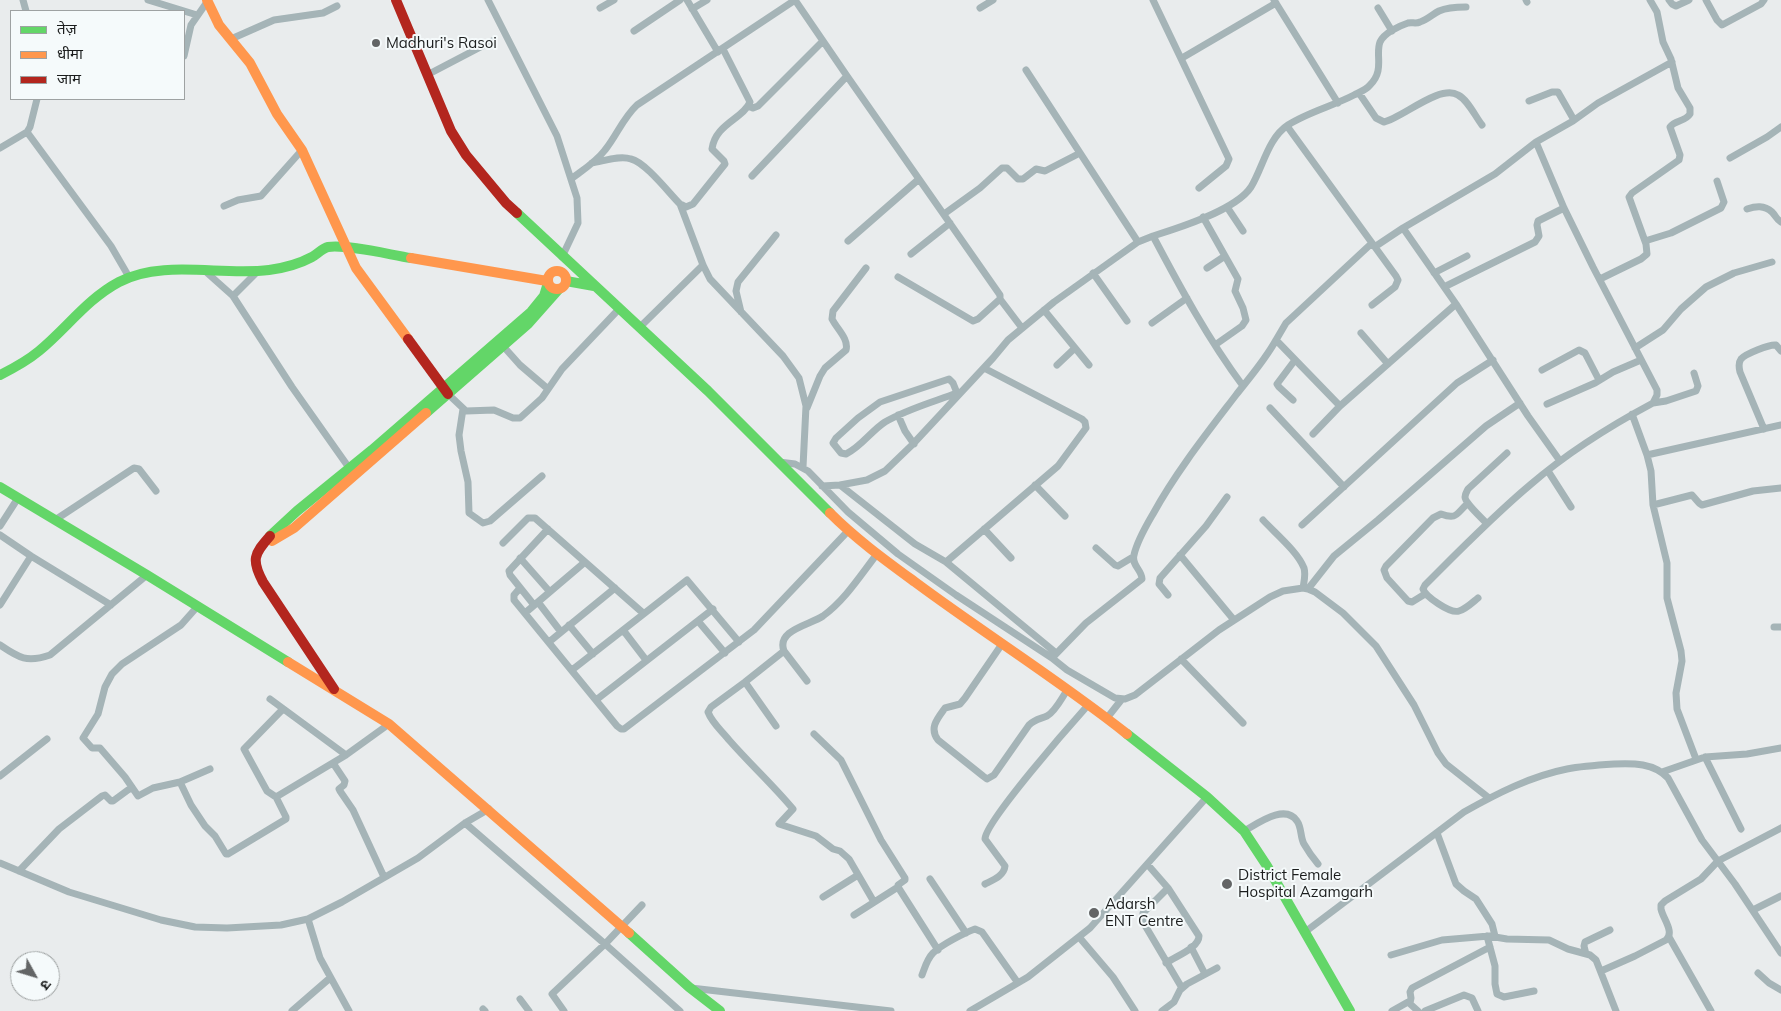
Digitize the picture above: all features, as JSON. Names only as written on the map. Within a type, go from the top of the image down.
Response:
[{"type":"street","points":[[148,0],[181,10]]},
{"type":"street","points":[[396,0],[451,131],[466,156],[506,203],[708,391],[848,531],[947,606],[1089,704],[1207,797],[1244,831],[1267,866],[1350,1011]]},
{"type":"street","points":[[336,692],[263,582],[256,567],[255,557],[260,547],[287,519],[352,472],[503,346],[551,301],[562,281],[562,257],[578,223],[577,198],[557,136],[488,0]]},
{"type":"street","points":[[600,8],[614,0]]},
{"type":"street","points":[[634,31],[680,0]]},
{"type":"street","points":[[592,163],[626,158],[637,161],[680,204],[686,207],[693,204],[725,164],[712,149],[713,144],[722,129],[749,106],[749,99],[721,50],[687,0]]},
{"type":"street","points":[[692,9],[707,0]]},
{"type":"street","points":[[571,179],[604,152],[624,118],[637,105],[795,0],[1000,295],[1000,299],[1022,328]]},
{"type":"street","points":[[980,8],[993,0]]},
{"type":"street","points":[[1153,0],[1229,158],[1226,166],[1200,188]]},
{"type":"street","points":[[1600,279],[1644,257],[1648,251],[1629,196],[1680,160],[1670,127],[1672,124],[1686,119],[1690,114],[1690,108],[1678,88],[1672,62],[1663,42],[1657,12],[1650,0]]},
{"type":"street","points":[[1669,0],[1676,6],[1689,0]]},
{"type":"street","points":[[1706,0],[1716,20],[1722,25],[1761,4],[1764,0]]},
{"type":"street","points":[[185,51],[191,24],[207,1],[219,25],[250,63],[277,114],[302,150],[356,268],[446,392],[463,409],[470,412],[498,410],[513,418],[518,418],[542,398],[562,369],[619,309]]},
{"type":"street","points":[[1182,58],[1275,1],[1338,103]]},
{"type":"street","points":[[231,39],[274,20],[323,13],[337,6]]},
{"type":"street","points":[[822,486],[840,485],[877,476],[894,464],[914,444],[1006,342],[1044,310],[1138,242],[1178,229],[1227,206],[1245,194],[1251,186],[1270,146],[1280,132],[1306,116],[1338,103],[1371,85],[1379,65],[1380,43],[1385,35],[1408,23],[1421,22],[1445,8],[1466,7]]},
{"type":"street","points":[[1378,8],[1392,31]]},
{"type":"street","points":[[185,11],[197,15]]},
{"type":"street","points":[[427,74],[492,41]]},
{"type":"street","points":[[749,106],[753,108],[758,106],[823,42]]},
{"type":"street","points":[[1096,548],[1118,566],[1133,557],[1164,493],[1269,351],[1286,323],[1374,244],[1495,174],[1536,142],[1574,120],[1598,103],[1672,62]]},
{"type":"street","points":[[1026,70],[1138,242]]},
{"type":"street","points":[[752,176],[846,76]]},
{"type":"street","points":[[1359,92],[1376,118],[1384,122],[1436,96],[1456,93],[1464,100],[1482,125]]},
{"type":"street","points":[[1529,101],[1552,92],[1558,92],[1574,120]]},
{"type":"street","points":[[0,148],[27,132],[37,100]]},
{"type":"street","points":[[1287,126],[1374,244],[1398,280],[1395,287],[1372,305]]},
{"type":"street","points":[[1730,158],[1767,138],[1781,127]]},
{"type":"street","points":[[27,132],[111,246],[128,277]]},
{"type":"street","points":[[1536,142],[1564,208],[1657,390],[1657,395],[1653,402]]},
{"type":"street","points":[[224,206],[238,200],[261,196],[302,150]]},
{"type":"street","points":[[944,214],[980,188],[1002,168],[1007,168],[1018,179],[1023,179],[1036,169],[1045,171],[1080,153]]},
{"type":"street","points":[[848,241],[919,179]]},
{"type":"street","points":[[1645,241],[1670,233],[1721,208],[1724,202],[1717,181]]},
{"type":"street","points":[[680,204],[703,266],[714,284],[783,356],[799,378],[806,411],[803,467]]},
{"type":"street","points":[[1227,206],[1243,232]]},
{"type":"street","points":[[1747,209],[1760,206],[1770,211],[1781,222]]},
{"type":"street","points":[[1444,287],[1535,242],[1539,238],[1538,221],[1564,208]]},
{"type":"street","points":[[1203,217],[1238,279],[1235,291],[1246,320],[1242,326],[1215,344]]},
{"type":"street","points":[[911,254],[950,223]]},
{"type":"street","points":[[0,375],[44,348],[78,314],[112,286],[128,277],[181,269],[257,272],[301,262],[318,255],[327,247],[338,227]]},
{"type":"street","points":[[1403,228],[1456,304],[1520,404],[1560,462]]},
{"type":"street","points":[[742,314],[736,291],[738,282],[776,235]]},
{"type":"street","points":[[1153,236],[1187,298],[1243,386]]},
{"type":"street","points":[[327,247],[348,248],[548,282],[554,289],[562,281]]},
{"type":"street","points":[[1207,268],[1225,256]]},
{"type":"street","points":[[1434,273],[1467,256]]},
{"type":"street","points":[[1635,348],[1663,330],[1681,308],[1706,287],[1734,273],[1772,262]]},
{"type":"street","points":[[640,328],[703,266]]},
{"type":"street","points":[[806,411],[825,368],[846,350],[846,341],[832,320],[832,311],[866,268]]},
{"type":"street","points":[[205,271],[232,296],[292,387],[352,472]]},
{"type":"street","points":[[232,296],[257,272]]},
{"type":"street","points":[[446,392],[531,312],[544,296],[550,274],[553,272],[562,281],[595,286]]},
{"type":"street","points":[[1093,273],[1127,321]]},
{"type":"street","points":[[898,277],[973,321],[978,319],[1000,299]]},
{"type":"street","points":[[1152,323],[1187,298]]},
{"type":"street","points":[[1313,434],[1340,406],[1456,304]]},
{"type":"street","points":[[1044,310],[1089,365]]},
{"type":"street","points":[[1361,333],[1388,364]]},
{"type":"street","points":[[1276,340],[1340,406]]},
{"type":"street","points":[[1764,429],[1740,372],[1740,363],[1745,356],[1771,344],[1776,345],[1781,351]]},
{"type":"street","points":[[503,346],[520,365],[548,389]]},
{"type":"street","points":[[1057,365],[1075,348]]},
{"type":"street","points":[[1542,370],[1579,350],[1585,353],[1599,380]]},
{"type":"street","points":[[1294,400],[1277,384],[1295,360]]},
{"type":"street","points":[[1302,525],[1458,383],[1493,360]]},
{"type":"street","points":[[1547,404],[1641,360]]},
{"type":"street","points":[[946,562],[1064,459],[1086,428],[1085,422],[984,368]]},
{"type":"street","points":[[1478,598],[1464,609],[1456,612],[1451,611],[1426,594],[1424,589],[1425,585],[1487,524],[1531,484],[1560,462],[1606,429],[1653,402],[1666,401],[1696,392],[1698,386],[1694,372]]},
{"type":"street","points":[[949,379],[960,392],[898,415],[878,427],[846,454],[841,453],[833,443],[858,418],[888,398],[949,379]]},
{"type":"street","points":[[1306,588],[1334,556],[1486,426],[1520,404]]},
{"type":"street","points":[[1270,408],[1344,486]]},
{"type":"street","points":[[463,409],[459,435],[468,482],[471,516],[483,523],[490,521],[542,476]]},
{"type":"street","points":[[1632,414],[1651,472],[1653,505],[1667,563],[1667,598],[1681,651],[1682,661],[1676,685],[1676,702],[1696,759]]},
{"type":"street","points":[[898,415],[905,431],[914,444]]},
{"type":"street","points":[[1647,456],[1781,425]]},
{"type":"street","points":[[1487,524],[1465,497],[1468,489],[1507,453]]},
{"type":"street","points":[[778,462],[803,467],[848,512],[898,554],[956,595],[1054,655]]},
{"type":"street","points":[[55,520],[134,468],[139,468],[156,491]]},
{"type":"street","points":[[1548,471],[1571,508]]},
{"type":"street","points":[[840,485],[915,544],[946,562],[1054,655],[1067,670],[1115,698],[1122,699],[1135,695],[1234,620],[1270,596],[1283,591],[1306,588],[1316,592],[1343,613],[1376,646],[1414,705],[1438,753],[1446,764],[1489,798]]},
{"type":"street","points":[[1035,485],[1065,516]]},
{"type":"street","points":[[0,487],[389,724],[622,926],[715,1010]]},
{"type":"street","points":[[1653,505],[1690,495],[1694,496],[1698,503],[1702,505],[1753,491],[1781,488]]},
{"type":"street","points":[[1168,595],[1160,587],[1160,578],[1206,526],[1226,497]]},
{"type":"street","points":[[0,526],[18,498]]},
{"type":"street","points":[[1426,594],[1416,600],[1408,601],[1387,578],[1384,570],[1434,518],[1441,514],[1449,517],[1454,516],[1468,503]]},
{"type":"street","points":[[503,543],[528,518],[535,518],[643,613]]},
{"type":"street","points":[[1263,520],[1298,557],[1305,574],[1306,588]]},
{"type":"street","points":[[548,529],[508,571],[520,588],[561,632]]},
{"type":"street","points":[[984,529],[1011,558]]},
{"type":"street","points":[[520,588],[513,597],[617,726],[624,729],[725,653],[763,621],[848,531]]},
{"type":"street","points":[[0,535],[111,605]]},
{"type":"street","points":[[807,681],[784,651],[782,645],[784,639],[791,632],[822,617],[833,608],[876,554]]},
{"type":"street","points":[[1180,555],[1234,620]]},
{"type":"street","points":[[0,605],[31,556]]},
{"type":"street","points":[[1054,655],[1086,623],[1142,579],[1141,572],[1135,564],[1133,557]]},
{"type":"street","points":[[520,558],[550,592]]},
{"type":"street","points":[[525,613],[585,562]]},
{"type":"street","points":[[0,645],[27,660],[50,655],[147,575]]},
{"type":"street","points":[[572,670],[687,580],[739,642]]},
{"type":"street","points":[[549,642],[615,588]]},
{"type":"street","points":[[197,607],[181,625],[122,664],[112,674],[105,686],[98,714],[84,736],[84,740],[92,748],[100,748],[137,795],[140,796],[153,788],[180,782],[210,769]]},
{"type":"street","points":[[596,700],[713,609]]},
{"type":"street","points":[[698,621],[725,653]]},
{"type":"street","points":[[569,625],[593,654]]},
{"type":"street","points":[[623,630],[646,660]]},
{"type":"street","points":[[1002,644],[965,698],[960,704],[945,708],[934,726],[934,732],[938,740],[987,779],[994,775],[1033,720],[1047,716],[1052,712],[1068,689]]},
{"type":"street","points":[[784,651],[711,706],[708,712],[711,719],[793,809],[779,824],[816,836],[833,849],[840,851],[849,860],[874,902]]},
{"type":"street","points":[[1181,659],[1243,723]]},
{"type":"street","points":[[745,682],[776,726]]},
{"type":"street","points":[[270,699],[346,755]]},
{"type":"street","points":[[1106,718],[1122,699]]},
{"type":"street","points":[[985,884],[999,876],[1005,869],[1005,866],[985,839],[987,830],[1016,791],[1089,704]]},
{"type":"street","points":[[180,782],[191,805],[215,836],[226,854],[286,819],[276,797],[267,791],[244,749],[283,709]]},
{"type":"street","points":[[276,797],[346,755],[389,724]]},
{"type":"street","points":[[814,734],[841,760],[881,840],[905,878],[898,887],[854,916]]},
{"type":"street","points":[[0,776],[47,739]]},
{"type":"street","points":[[1662,772],[1705,757],[1747,754],[1781,748]]},
{"type":"street","points":[[1705,757],[1741,829]]},
{"type":"street","points":[[333,763],[345,781],[339,789],[353,810],[384,878]]},
{"type":"street","points":[[1305,932],[1464,812],[1489,798],[1527,781],[1568,769],[1630,764],[1647,766],[1662,772],[1672,785],[1702,840],[1753,910],[1781,954]]},
{"type":"street","points":[[19,871],[59,829],[102,796],[105,795],[113,801],[132,787]]},
{"type":"street","points":[[970,1011],[1028,977],[1090,928],[1207,797]]},
{"type":"street","points":[[0,863],[69,892],[161,920],[195,926],[227,928],[281,925],[308,919],[342,902],[418,858],[465,823],[488,809]]},
{"type":"street","points":[[1244,831],[1273,816],[1287,814],[1298,823],[1303,843],[1318,864]]},
{"type":"street","points":[[465,823],[680,1011]]},
{"type":"street","points":[[1711,1011],[1669,937],[1670,933],[1661,909],[1663,903],[1701,879],[1718,861],[1781,828]]},
{"type":"street","points":[[1437,833],[1456,884],[1476,898],[1492,924],[1490,947],[1495,966],[1494,984],[1497,994],[1504,997],[1521,992],[1534,991]]},
{"type":"street","points":[[1148,865],[1168,888],[1199,936],[1198,942],[1166,962]]},
{"type":"street","points":[[823,897],[858,875]]},
{"type":"street","points":[[930,878],[966,933]]},
{"type":"street","points":[[898,887],[938,950]]},
{"type":"street","points":[[1168,888],[1143,913],[1142,917],[1143,922],[1182,988]]},
{"type":"street","points":[[1753,910],[1781,896]]},
{"type":"street","points":[[564,1011],[552,994],[605,944],[642,905]]},
{"type":"street","points":[[308,919],[320,958],[349,1011]]},
{"type":"street","points":[[922,975],[928,960],[938,950],[975,929],[982,932],[1018,983]]},
{"type":"street","points":[[1586,954],[1585,942],[1610,930]]},
{"type":"street","points":[[1392,955],[1442,940],[1491,936],[1507,939],[1549,940],[1568,950],[1592,956],[1596,960],[1616,1011]]},
{"type":"street","points":[[1079,937],[1113,977],[1135,1011]]},
{"type":"street","points":[[1601,971],[1635,956],[1669,937]]},
{"type":"street","points":[[1191,947],[1205,974]]},
{"type":"street","points":[[1410,1003],[1412,988],[1490,947]]},
{"type":"street","points":[[1162,1011],[1174,1002],[1182,988],[1217,968]]},
{"type":"street","points":[[1758,973],[1769,984],[1781,990]]},
{"type":"street","points":[[292,1011],[330,978]]},
{"type":"street","points":[[689,987],[891,1011]]},
{"type":"street","points":[[1426,1011],[1464,995],[1474,1000],[1478,1011]]},
{"type":"street","points":[[520,999],[529,1011]]},
{"type":"street","points":[[1392,1011],[1403,1004],[1410,1003]]},
{"type":"street","points":[[1410,1003],[1418,1011]]},
{"type":"traffic: fast","points":[[517,213],[708,391],[830,513]]},
{"type":"traffic: fast","points":[[0,375],[39,351],[107,289],[136,275],[154,271],[173,270],[269,270],[297,264],[328,247],[336,246],[411,258]]},
{"type":"traffic: fast","points":[[566,281],[594,286]]},
{"type":"traffic: fast","points":[[270,536],[531,312],[544,296],[548,283]]},
{"type":"traffic: fast","points":[[426,413],[528,324],[559,289]]},
{"type":"traffic: fast","points":[[0,487],[288,662]]},
{"type":"traffic: fast","points":[[1127,734],[1207,797],[1244,831],[1267,866],[1350,1011]]},
{"type":"traffic: fast","points":[[629,933],[689,987],[720,1011]]},
{"type":"traffic: slow","points":[[207,0],[219,25],[250,63],[277,114],[302,150],[356,268],[408,339]]},
{"type":"traffic: slow","points":[[411,258],[547,281]]},
{"type":"traffic: slow","points":[[557,271],[563,274],[566,280],[563,286],[557,289],[551,286],[548,280],[551,274],[557,271]]},
{"type":"traffic: slow","points":[[272,541],[294,528],[426,413]]},
{"type":"traffic: slow","points":[[830,513],[893,566],[1127,734]]},
{"type":"traffic: slow","points":[[288,662],[389,724],[629,933]]},
{"type":"traffic: jam","points":[[396,0],[451,131],[466,155],[506,203],[517,213]]},
{"type":"traffic: jam","points":[[408,339],[448,394]]},
{"type":"traffic: jam","points":[[270,536],[260,548],[256,557],[259,574],[334,689]]},
{"type":"place","name":"Madhuri's Rasoi","points":[[376,43]]},
{"type":"place","name":"District Female Hospital Azamgarh","points":[[1227,884]]},
{"type":"place","name":"Adarsh ENT Centre","points":[[1094,913]]}]
